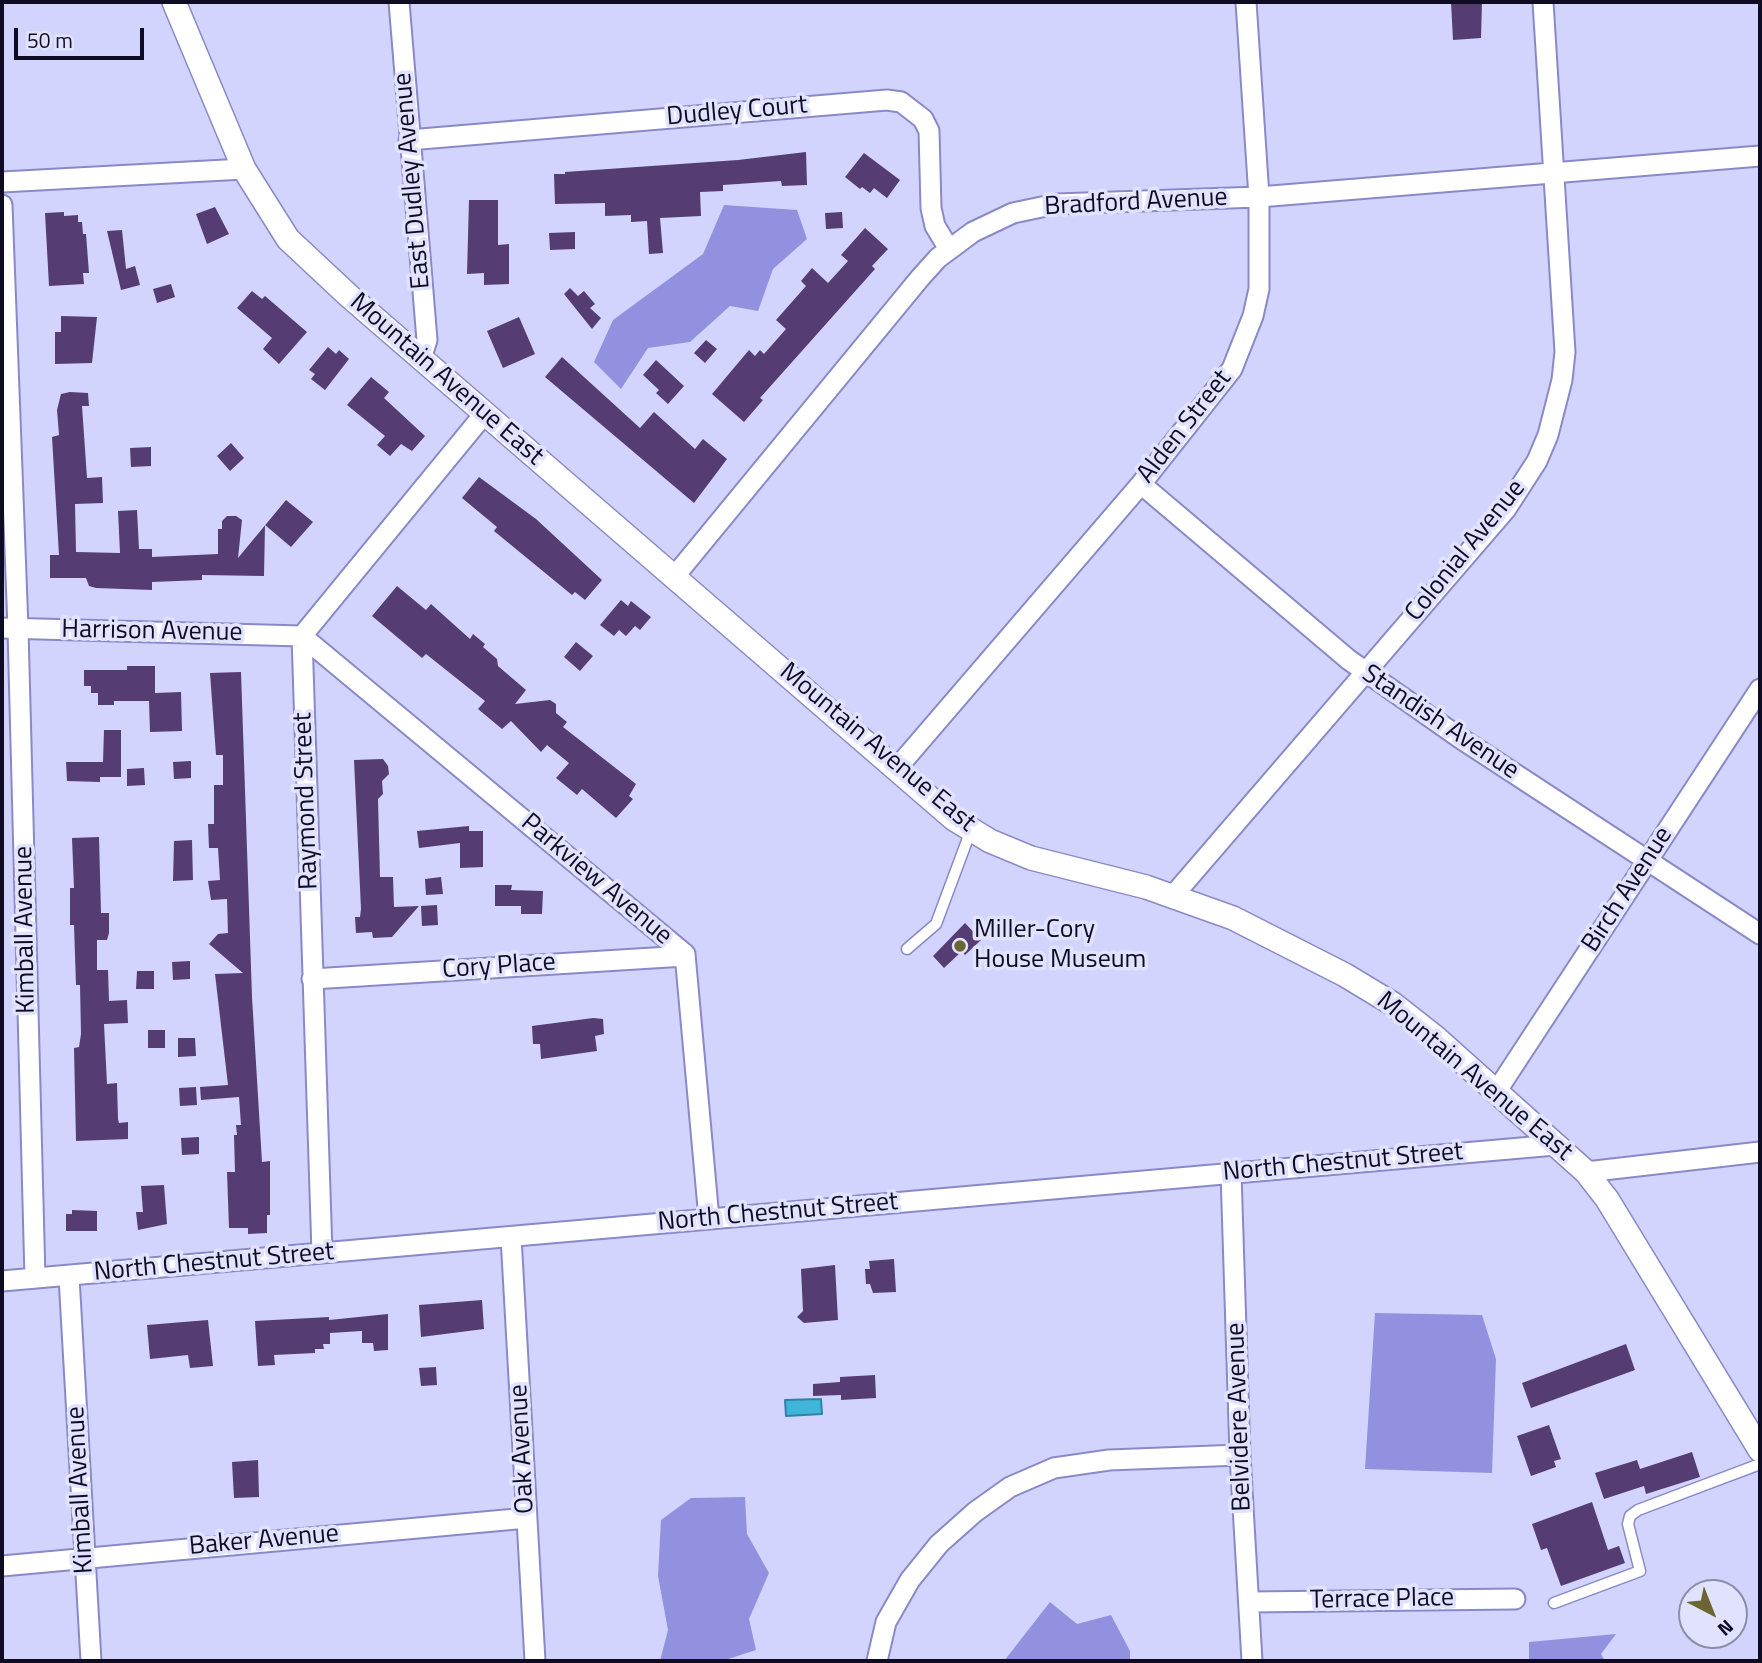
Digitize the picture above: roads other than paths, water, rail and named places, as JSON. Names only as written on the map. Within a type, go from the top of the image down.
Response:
[{"type":"street","name":"Mountain Avenue East","points":[[174,2],[244,169],[288,239],[421,359],[954,819],[1031,858],[1172,897],[1233,918],[1345,975],[1414,1021],[1586,1172],[1607,1199],[1760,1450]]},
{"type":"street","name":"East Dudley Avenue","points":[[399,2],[427,340],[421,359]]},
{"type":"street","name":"Alden Street","points":[[897,768],[1141,484],[1232,369],[1244,342],[1259,289],[1259,197],[1246,2]]},
{"type":"street","name":"Colonial Avenue","points":[[1172,897],[1506,509],[1532,469],[1548,435],[1562,380],[1565,352],[1543,2]]},
{"type":"street","name":"Dudley Court","points":[[409,139],[887,100],[901,102],[918,114],[929,131],[931,208],[935,226],[949,249]]},
{"type":"street","name":"Bradford Avenue","points":[[674,577],[920,278],[949,249],[993,222],[1055,204],[1259,197],[1760,156]]},
{"type":"street","points":[[2,182],[244,169]]},
{"type":"street","name":"Kimball Avenue","points":[[2,205],[10,629],[35,1278]]},
{"type":"street","points":[[302,636],[485,413]]},
{"type":"street","name":"Standish Avenue","points":[[1141,484],[1365,672],[1760,934]]},
{"type":"street","name":"Harrison Avenue","points":[[10,629],[302,636]]},
{"type":"street","name":"Parkview Avenue","points":[[302,636],[685,956],[709,1219]]},
{"type":"street","name":"Raymond Street","points":[[302,636],[322,1253]]},
{"type":"street","name":"Birch Avenue","points":[[1496,1092],[1760,689]]},
{"type":"street","name":"Cory Place","points":[[312,979],[685,956]]},
{"type":"street","name":"North Chestnut Street","points":[[2,1281],[1555,1145]]},
{"type":"street","points":[[1586,1172],[1760,1152]]},
{"type":"street","name":"Belvidere Avenue","points":[[1231,1173],[1240,1455],[1252,1661]]},
{"type":"street","name":"Oak Avenue","points":[[511,1237],[535,1661]]},
{"type":"street","name":"Kimball Avenue","points":[[69,1277],[91,1661]]},
{"type":"street","points":[[877,1661],[887,1622],[910,1580],[939,1544],[975,1512],[1010,1487],[1054,1468],[1109,1460],[1240,1455]]},
{"type":"street","name":"Baker Avenue","points":[[2,1566],[527,1518]]},
{"type":"street","name":"Terrace Place","points":[[1250,1602],[1515,1599]]},
{"type":"lane","points":[[907,949],[936,924],[971,829]]},
{"type":"lane","points":[[1554,1603],[1640,1572],[1628,1524],[1630,1516],[1638,1510],[1760,1464]]},
{"type":"water","points":[[821,1399],[822,1414],[786,1416],[785,1400]]},
{"type":"place","name":"Miller-Cory House Museum","points":[[960,946]]}]
